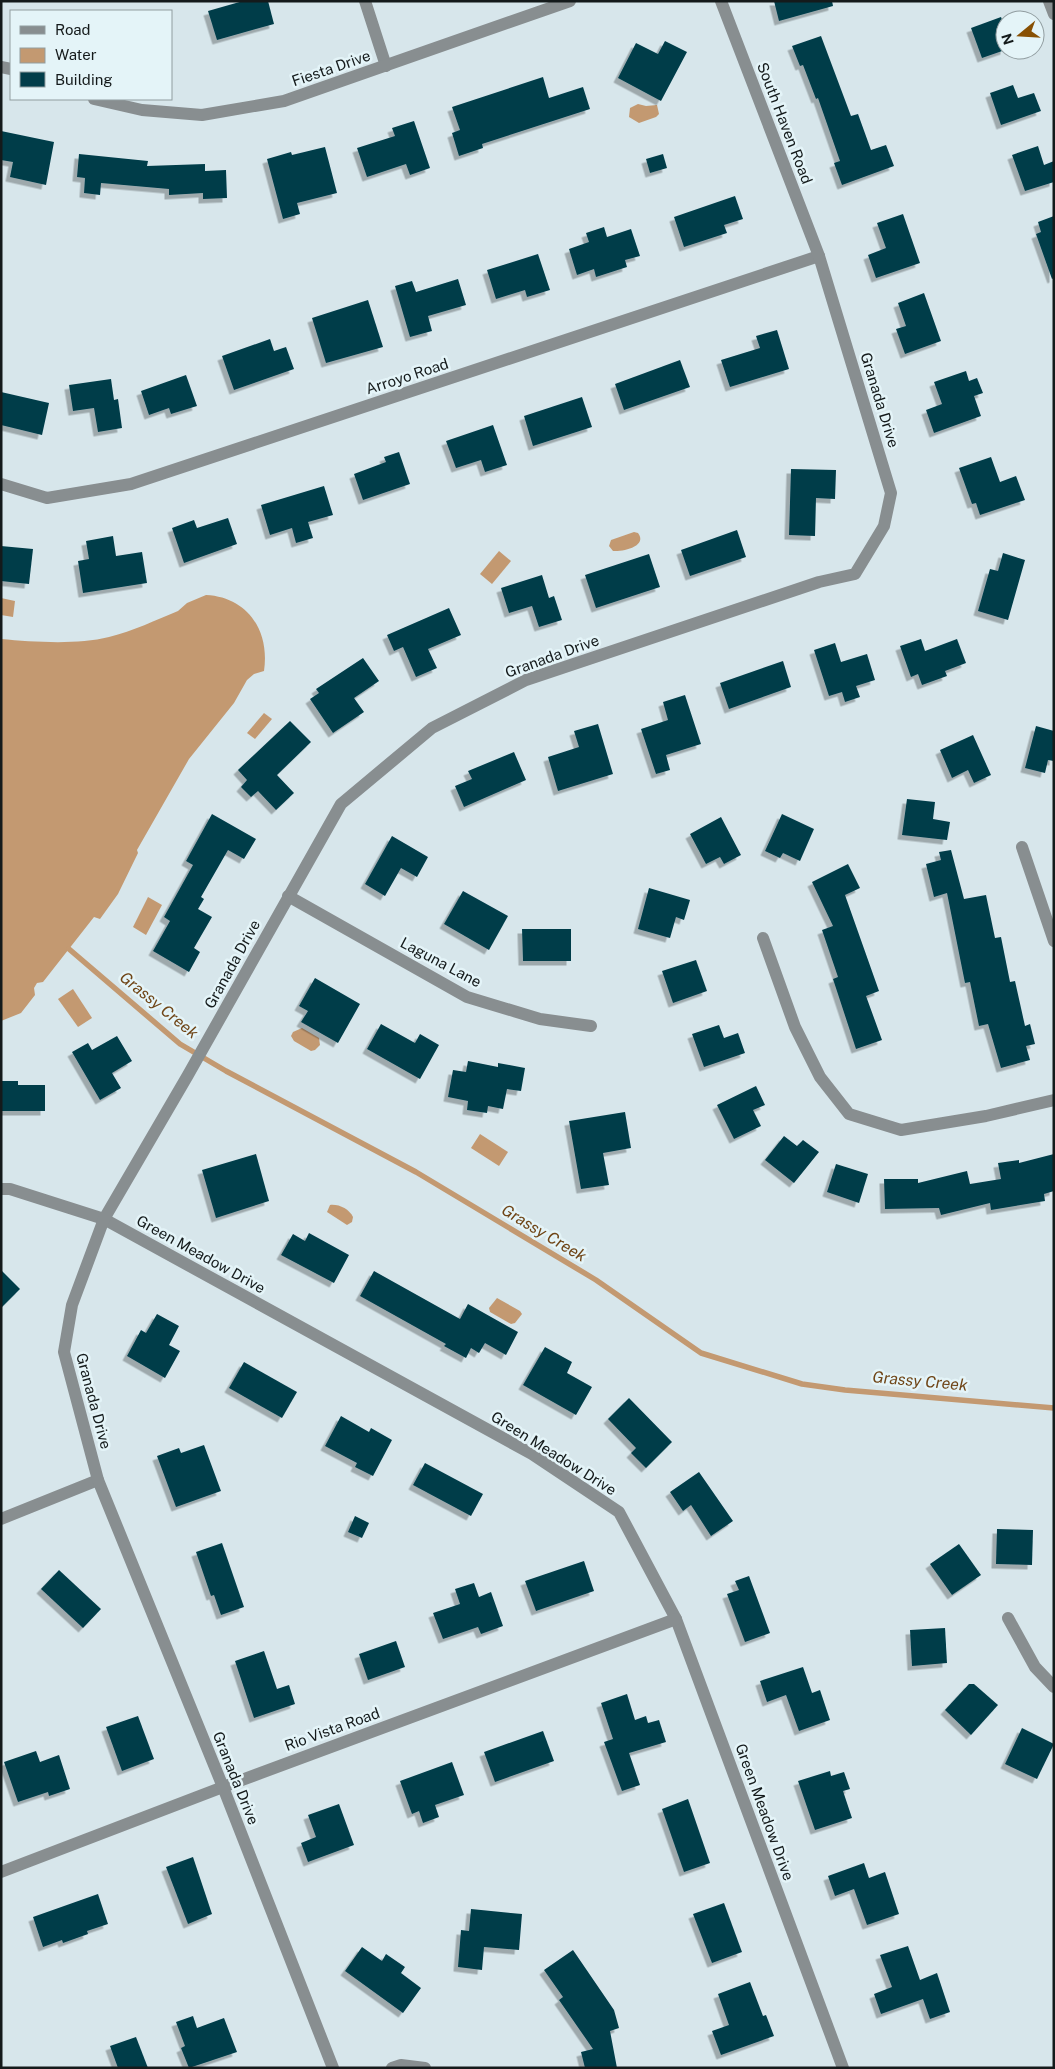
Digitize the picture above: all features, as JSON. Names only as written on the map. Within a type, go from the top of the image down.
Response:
[{"type":"street","points":[[365,1],[386,66]]},
{"type":"street","name":"Fiesta Drive","points":[[98,100],[142,110],[202,115],[284,101],[570,1]]},
{"type":"street","name":"South Haven Road","points":[[721,1],[819,256]]},
{"type":"street","points":[[1049,1],[1054,14]]},
{"type":"street","name":"Arroyo Road","points":[[1,484],[47,498],[131,484],[819,256]]},
{"type":"street","name":"Granada Drive","points":[[332,2068],[223,1787],[98,1480],[64,1352],[72,1304],[104,1219],[207,1042],[341,804],[432,728],[526,680],[819,582],[855,574],[884,526],[891,494],[819,256]]},
{"type":"street","points":[[1022,847],[1054,941]]},
{"type":"street","name":"Laguna Lane","points":[[288,896],[467,997],[540,1019],[591,1026]]},
{"type":"street","points":[[763,938],[795,1027],[820,1077],[849,1114],[901,1130],[986,1116],[1054,1100]]},
{"type":"street","name":"Green Meadow Drive","points":[[1,1190],[10,1189],[104,1219],[532,1454],[619,1512],[676,1619],[843,2068]]},
{"type":"street","points":[[1,1519],[98,1480]]},
{"type":"street","points":[[1008,1618],[1035,1668],[1054,1687]]},
{"type":"street","name":"Rio Vista Road","points":[[1,1872],[223,1787],[676,1619]]},
{"type":"street","points":[[392,2068],[401,2065],[425,2068]]},
{"type":"water","points":[[638,104],[646,106],[657,105],[659,114],[656,117],[639,123],[629,117],[630,108]]},
{"type":"water","points":[[634,532],[638,533],[640,538],[637,545],[613,551],[609,546],[611,540]]},
{"type":"water","points":[[499,551],[511,561],[492,584],[480,574]]},
{"type":"water","points":[[206,595],[221,597],[233,602],[253,618],[263,642],[265,656],[264,671],[254,674],[247,680],[234,703],[189,759],[137,850],[138,853],[118,894],[100,919],[94,917],[43,982],[37,983],[34,988],[35,995],[21,1013],[1,1021],[1,639],[41,642],[97,640],[136,629],[178,611],[187,603]]},
{"type":"water","points":[[1,598],[15,601],[13,617],[1,615]]},
{"type":"water","points":[[264,713],[272,719],[255,739],[247,733]]},
{"type":"water","points":[[148,897],[162,905],[146,935],[133,927]]},
{"type":"water","points":[[73,989],[92,1018],[78,1027],[58,999]]},
{"type":"water","points":[[302,1028],[319,1038],[320,1045],[315,1050],[311,1051],[294,1041],[291,1036],[293,1032]]},
{"type":"water","points":[[480,1134],[508,1152],[499,1166],[471,1148]]},
{"type":"water","points":[[330,1205],[337,1205],[346,1209],[353,1217],[352,1222],[347,1225],[327,1212]]},
{"type":"water","points":[[497,1298],[520,1311],[522,1314],[515,1323],[511,1324],[490,1312],[489,1308]]},
{"type":"building","points":[[243,1],[268,1],[274,24],[217,40],[208,11]]},
{"type":"building","points":[[774,1],[832,1],[833,6],[779,21]]},
{"type":"building","points":[[995,19],[995,53],[982,58],[971,28]]},
{"type":"building","points":[[821,36],[851,116],[858,114],[871,150],[886,145],[894,166],[842,185],[834,163],[840,161],[818,98],[816,99],[803,65],[800,66],[792,46]]},
{"type":"building","points":[[665,41],[687,52],[661,101],[618,78],[636,43],[658,54]]},
{"type":"building","points":[[543,77],[549,98],[583,87],[590,109],[482,144],[483,148],[459,156],[452,133],[460,130],[452,107]]},
{"type":"building","points":[[1013,85],[1018,98],[1034,93],[1041,111],[1001,125],[990,93]]},
{"type":"building","points":[[414,121],[430,168],[410,175],[406,164],[367,177],[357,148],[395,136],[392,128]]},
{"type":"building","points":[[1,131],[54,142],[46,185],[10,177],[13,162],[1,160]]},
{"type":"building","points":[[1038,146],[1044,165],[1054,161],[1054,182],[1025,191],[1012,155]]},
{"type":"building","points":[[325,147],[337,193],[297,203],[300,214],[283,219],[267,159],[291,152],[292,155]]},
{"type":"building","points":[[79,154],[148,161],[147,166],[205,164],[205,171],[226,170],[227,198],[203,199],[203,193],[169,195],[169,189],[101,183],[100,195],[84,193],[85,178],[77,177]]},
{"type":"building","points":[[663,154],[667,168],[650,173],[646,159]]},
{"type":"building","points":[[735,196],[743,219],[724,225],[727,233],[684,247],[674,217]]},
{"type":"building","points":[[903,214],[920,263],[876,278],[868,255],[886,248],[877,223]]},
{"type":"building","points":[[1054,216],[1054,278],[1052,279],[1036,234],[1041,232],[1038,222]]},
{"type":"building","points":[[604,227],[607,237],[631,229],[640,256],[625,260],[627,267],[596,277],[594,269],[577,275],[569,249],[589,242],[586,233]]},
{"type":"building","points":[[538,254],[550,290],[527,297],[525,290],[496,299],[487,270]]},
{"type":"building","points":[[458,279],[466,305],[428,316],[432,331],[410,337],[395,286],[412,281],[416,292]]},
{"type":"building","points":[[924,293],[941,341],[905,354],[896,329],[906,326],[898,303]]},
{"type":"building","points":[[368,300],[383,347],[326,363],[312,318]]},
{"type":"building","points":[[777,330],[789,369],[730,387],[721,360],[760,348],[756,336]]},
{"type":"building","points":[[270,339],[274,351],[286,347],[294,369],[234,390],[222,356]]},
{"type":"building","points":[[680,360],[690,387],[624,410],[615,384]]},
{"type":"building","points":[[966,371],[969,381],[977,378],[983,393],[974,396],[981,416],[934,433],[926,410],[942,404],[934,382]]},
{"type":"building","points":[[186,375],[197,406],[171,414],[169,408],[149,415],[141,391]]},
{"type":"building","points":[[111,379],[114,400],[118,399],[122,428],[98,432],[94,408],[73,411],[69,385]]},
{"type":"building","points":[[1,392],[49,403],[42,435],[1,425]]},
{"type":"building","points":[[582,397],[592,427],[533,446],[524,416]]},
{"type":"building","points":[[493,425],[507,465],[485,472],[481,460],[456,468],[446,441]]},
{"type":"building","points":[[399,452],[410,484],[363,500],[354,474],[386,462],[384,457]]},
{"type":"building","points":[[991,457],[1000,482],[1016,476],[1025,500],[980,515],[976,503],[972,504],[959,468]]},
{"type":"building","points":[[791,469],[836,470],[835,499],[816,498],[815,536],[789,535]]},
{"type":"building","points":[[324,486],[333,515],[308,522],[313,538],[296,543],[292,528],[270,535],[261,505]]},
{"type":"building","points":[[228,518],[237,544],[184,563],[172,528],[194,520],[197,528]]},
{"type":"building","points":[[737,530],[746,557],[690,576],[681,550]]},
{"type":"building","points":[[113,536],[116,556],[142,552],[147,583],[83,593],[78,561],[89,559],[86,541]]},
{"type":"building","points":[[1,546],[33,549],[29,584],[1,581]]},
{"type":"building","points":[[1003,553],[1025,560],[1008,620],[978,611],[990,569],[998,571]]},
{"type":"building","points":[[649,554],[660,587],[596,608],[585,575]]},
{"type":"building","points":[[542,575],[549,598],[554,596],[562,620],[539,627],[532,606],[509,613],[501,588]]},
{"type":"building","points":[[449,608],[461,635],[428,649],[437,668],[416,677],[403,647],[394,651],[387,635]]},
{"type":"building","points":[[921,639],[925,651],[957,639],[966,663],[945,671],[947,676],[922,685],[918,674],[911,677],[900,646]]},
{"type":"building","points":[[835,643],[841,662],[867,654],[875,680],[856,686],[860,697],[845,702],[842,692],[829,696],[814,650]]},
{"type":"building","points":[[363,658],[379,681],[354,698],[364,712],[333,733],[310,699],[319,693],[316,689]]},
{"type":"building","points":[[783,661],[791,687],[729,709],[720,683]]},
{"type":"building","points":[[685,695],[701,744],[666,755],[670,770],[656,774],[641,729],[668,720],[663,702]]},
{"type":"building","points":[[290,721],[311,742],[277,775],[294,793],[276,810],[258,791],[251,797],[241,787],[247,780],[238,770]]},
{"type":"building","points":[[598,724],[613,774],[558,791],[548,757],[579,747],[574,731]]},
{"type":"building","points":[[1036,726],[1054,731],[1054,761],[1048,760],[1045,773],[1025,768]]},
{"type":"building","points":[[973,735],[991,775],[974,783],[968,770],[952,778],[940,750]]},
{"type":"building","points":[[514,752],[526,780],[464,807],[455,786],[472,779],[468,771]]},
{"type":"building","points":[[907,799],[935,802],[933,819],[950,822],[947,840],[902,835]]},
{"type":"building","points":[[212,814],[256,839],[244,859],[228,850],[201,897],[204,899],[198,909],[212,917],[194,948],[200,952],[189,972],[153,951],[170,921],[164,917],[193,865],[186,861]]},
{"type":"building","points":[[782,814],[814,829],[800,861],[783,853],[780,858],[765,851]]},
{"type":"building","points":[[721,817],[741,855],[724,864],[720,857],[706,864],[690,834]]},
{"type":"building","points":[[392,836],[428,857],[417,877],[401,868],[385,896],[365,884]]},
{"type":"building","points":[[951,850],[964,899],[986,895],[995,938],[1001,937],[1010,982],[1015,981],[1025,1026],[1030,1024],[1035,1044],[1026,1046],[1030,1060],[1001,1068],[988,1024],[979,1026],[970,982],[965,983],[947,893],[934,897],[926,864],[941,860],[939,852]]},
{"type":"building","points":[[848,864],[860,888],[845,895],[879,991],[866,996],[882,1040],[856,1049],[833,979],[838,977],[822,930],[833,926],[812,882]]},
{"type":"building","points":[[649,888],[690,900],[684,920],[676,917],[670,938],[638,929]]},
{"type":"building","points":[[463,891],[508,916],[489,950],[444,924]]},
{"type":"building","points":[[522,929],[571,929],[571,961],[523,961]]},
{"type":"building","points":[[696,960],[707,991],[673,1003],[662,971]]},
{"type":"building","points":[[315,978],[360,1004],[338,1043],[301,1022],[308,1011],[299,1006]]},
{"type":"building","points":[[381,1024],[415,1043],[420,1034],[439,1045],[420,1079],[367,1049]]},
{"type":"building","points":[[719,1025],[724,1038],[738,1033],[745,1053],[704,1067],[692,1034]]},
{"type":"building","points":[[117,1036],[132,1061],[112,1073],[121,1088],[100,1100],[72,1052],[88,1043],[92,1050]]},
{"type":"building","points":[[468,1061],[498,1067],[498,1063],[525,1068],[521,1091],[507,1089],[503,1109],[488,1106],[487,1113],[467,1110],[468,1101],[448,1097],[453,1070],[466,1072]]},
{"type":"building","points":[[1,1081],[18,1081],[18,1085],[45,1085],[45,1111],[1,1111]]},
{"type":"building","points":[[756,1086],[765,1105],[753,1110],[761,1126],[734,1139],[717,1105]]},
{"type":"building","points":[[625,1112],[631,1148],[603,1153],[609,1185],[581,1189],[569,1121]]},
{"type":"building","points":[[784,1136],[797,1146],[803,1140],[819,1152],[794,1183],[765,1160]]},
{"type":"building","points":[[256,1154],[269,1201],[216,1218],[202,1170]]},
{"type":"building","points":[[1054,1154],[1054,1191],[1044,1194],[1045,1201],[991,1210],[990,1203],[941,1215],[939,1208],[885,1209],[884,1179],[918,1179],[918,1183],[967,1171],[970,1184],[1001,1179],[998,1163],[1019,1160],[1019,1163]]},
{"type":"building","points":[[836,1164],[868,1174],[859,1203],[827,1192]]},
{"type":"building","points":[[309,1233],[349,1255],[334,1283],[281,1255],[293,1234],[305,1241]]},
{"type":"building","points":[[1,1270],[20,1289],[1,1308]]},
{"type":"building","points":[[374,1271],[460,1319],[468,1304],[518,1332],[506,1355],[485,1343],[479,1353],[471,1348],[466,1358],[444,1346],[446,1344],[360,1296]]},
{"type":"building","points":[[157,1314],[179,1326],[169,1345],[180,1351],[165,1378],[127,1356],[141,1330],[146,1333]]},
{"type":"building","points":[[545,1347],[572,1362],[567,1373],[592,1387],[576,1415],[523,1385]]},
{"type":"building","points":[[244,1362],[297,1392],[282,1418],[229,1388]]},
{"type":"building","points":[[629,1398],[672,1442],[646,1468],[631,1453],[636,1448],[608,1419]]},
{"type":"building","points":[[341,1416],[369,1432],[371,1428],[392,1440],[373,1476],[355,1467],[357,1463],[325,1446]]},
{"type":"building","points":[[204,1445],[221,1491],[176,1507],[157,1456],[179,1448],[181,1453]]},
{"type":"building","points":[[425,1463],[483,1494],[471,1516],[413,1485]]},
{"type":"building","points":[[699,1472],[733,1521],[711,1536],[691,1505],[683,1511],[670,1492]]},
{"type":"building","points":[[355,1516],[369,1523],[362,1538],[348,1532]]},
{"type":"building","points":[[997,1529],[1033,1530],[1032,1565],[996,1564]]},
{"type":"building","points":[[222,1543],[244,1607],[221,1615],[214,1595],[211,1596],[196,1552]]},
{"type":"building","points":[[959,1544],[981,1575],[952,1595],[930,1564]]},
{"type":"building","points":[[584,1561],[594,1591],[536,1611],[525,1581]]},
{"type":"building","points":[[59,1570],[101,1609],[83,1628],[41,1589]]},
{"type":"building","points":[[749,1576],[770,1633],[745,1642],[727,1594],[739,1590],[735,1581]]},
{"type":"building","points":[[474,1583],[479,1597],[491,1592],[503,1626],[481,1634],[478,1627],[443,1639],[433,1613],[460,1604],[455,1589]]},
{"type":"building","points":[[945,1628],[947,1663],[912,1666],[910,1630]]},
{"type":"building","points":[[396,1641],[405,1667],[368,1680],[359,1654]]},
{"type":"building","points":[[264,1651],[277,1689],[289,1685],[295,1704],[254,1718],[235,1661]]},
{"type":"building","points":[[803,1667],[812,1693],[820,1690],[830,1720],[799,1731],[786,1695],[767,1702],[760,1681]]},
{"type":"building","points":[[969,1684],[974,1684],[998,1705],[971,1735],[945,1710]]},
{"type":"building","points":[[627,1694],[635,1720],[646,1716],[648,1723],[659,1720],[666,1742],[629,1753],[640,1785],[622,1791],[604,1742],[613,1739],[601,1703]]},
{"type":"building","points":[[138,1716],[154,1759],[122,1771],[106,1727]]},
{"type":"building","points":[[1022,1728],[1054,1744],[1037,1779],[1005,1764]]},
{"type":"building","points":[[543,1731],[554,1761],[495,1782],[484,1752]]},
{"type":"building","points":[[36,1751],[40,1762],[59,1755],[70,1789],[49,1796],[48,1792],[18,1802],[4,1762]]},
{"type":"building","points":[[452,1762],[464,1795],[435,1805],[439,1817],[423,1823],[419,1811],[412,1814],[400,1781]]},
{"type":"building","points":[[830,1771],[831,1776],[844,1772],[850,1789],[843,1791],[852,1818],[815,1830],[798,1781]]},
{"type":"building","points":[[688,1799],[710,1863],[684,1872],[662,1809]]},
{"type":"building","points":[[339,1804],[354,1845],[308,1862],[301,1843],[316,1837],[308,1815]]},
{"type":"building","points":[[193,1857],[212,1914],[188,1924],[166,1867]]},
{"type":"building","points":[[864,1863],[869,1878],[885,1872],[899,1914],[867,1925],[854,1889],[835,1896],[828,1876]]},
{"type":"building","points":[[98,1894],[108,1924],[87,1931],[88,1934],[63,1943],[62,1940],[43,1947],[33,1917]]},
{"type":"building","points":[[724,1903],[742,1952],[712,1963],[693,1914]]},
{"type":"building","points":[[471,1909],[522,1914],[519,1950],[484,1947],[482,1970],[458,1967],[461,1930],[469,1931]]},
{"type":"building","points":[[908,1946],[920,1980],[937,1973],[950,2012],[930,2019],[923,1999],[881,2014],[874,1994],[892,1987],[880,1955]]},
{"type":"building","points":[[362,1947],[382,1961],[386,1954],[405,1967],[401,1973],[421,1988],[403,2013],[345,1971]]},
{"type":"building","points":[[573,1950],[614,2010],[619,2028],[610,2031],[617,2068],[585,2068],[581,2052],[593,2049],[559,2000],[563,1997],[544,1970]]},
{"type":"building","points":[[750,1982],[763,2016],[766,2015],[774,2036],[721,2055],[712,2031],[729,2025],[718,1994]]},
{"type":"building","points":[[193,2016],[197,2028],[224,2018],[237,2052],[189,2068],[181,2048],[185,2046],[176,2022]]},
{"type":"building","points":[[136,2037],[148,2068],[118,2068],[110,2046]]},
{"type":"waterway","name":"Grassy Creek","points":[[69,949],[180,1044],[226,1071],[416,1172],[596,1280],[701,1353],[802,1384],[845,1390],[1054,1408]]}]
